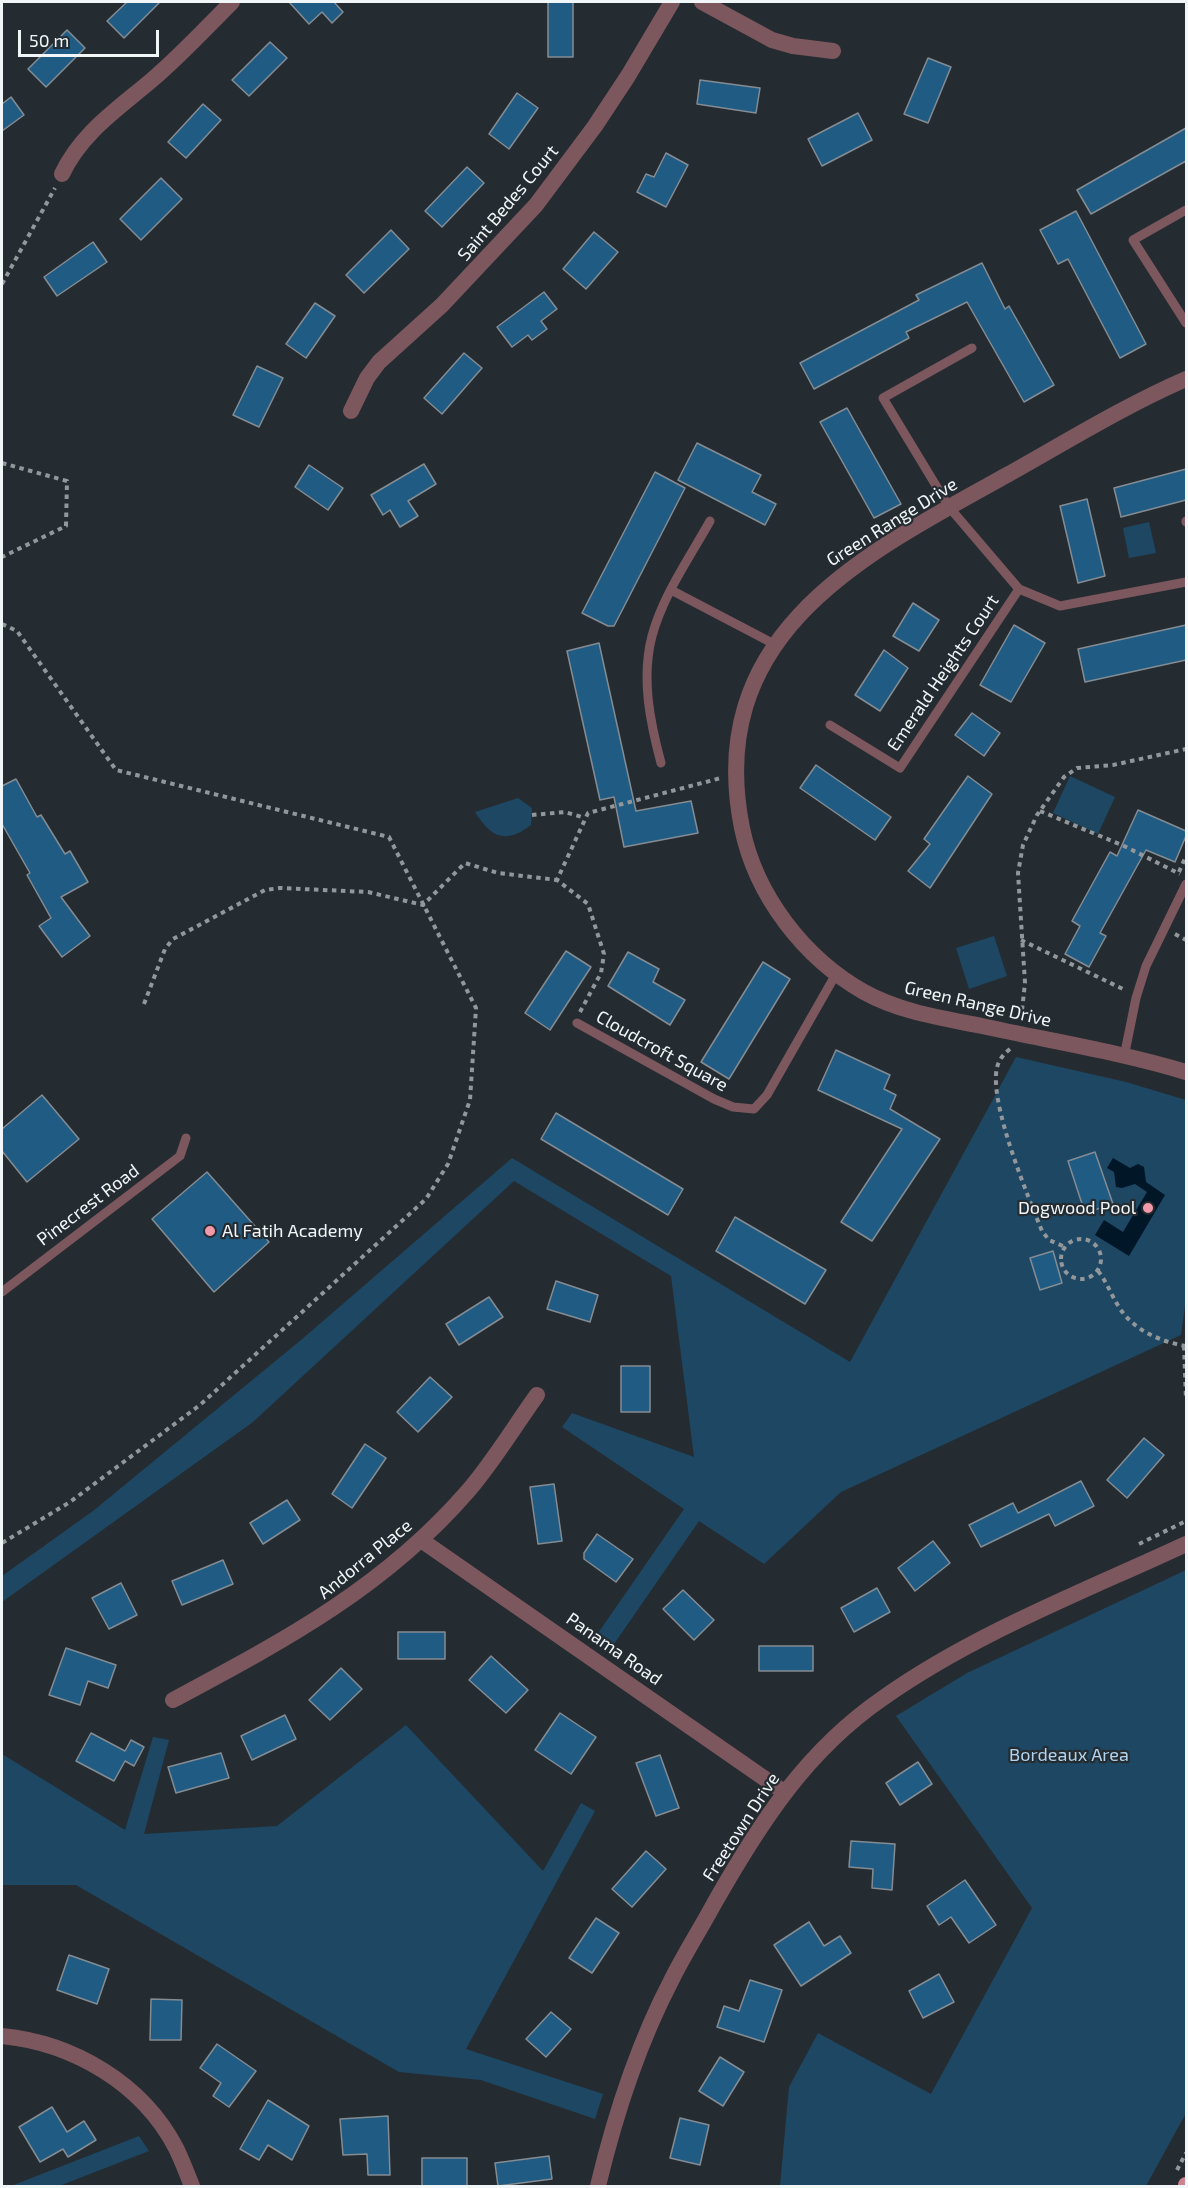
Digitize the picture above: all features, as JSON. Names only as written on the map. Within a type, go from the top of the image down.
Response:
[{"type":"street","points":[[62,174],[72,153],[87,134],[154,78],[232,2]]},
{"type":"street","name":"Saint Bedes Court","points":[[351,411],[367,378],[379,362],[442,305],[536,205],[595,126],[672,2]]},
{"type":"street","points":[[702,2],[772,40],[793,46],[834,51]]},
{"type":"street","name":"Green Range Drive","points":[[1186,379],[1097,425],[949,507],[831,582],[806,606],[776,645],[755,684],[744,716],[736,774],[738,807],[744,839],[760,880],[789,927],[836,974],[864,992],[903,1008],[1186,1072]]},
{"type":"street","name":"Andorra Place","points":[[172,1700],[285,1640],[337,1608],[370,1584],[422,1540],[469,1490],[537,1395]]},
{"type":"street","name":"Panama Road","points":[[422,1540],[784,1791]]},
{"type":"street","name":"Freetown Drive","points":[[598,2187],[631,2073],[671,1980],[744,1851],[784,1791],[841,1732],[880,1699],[916,1675],[1029,1617],[1186,1544]]},
{"type":"street","points":[[2,2036],[35,2041],[65,2050],[115,2078],[141,2101],[163,2127],[176,2148],[192,2187]]},
{"type":"lane","points":[[1186,210],[1133,240],[1186,322]]},
{"type":"lane","name":"Emerald Heights Court","points":[[972,348],[883,398],[949,507],[1019,589],[1060,606],[1186,582]]},
{"type":"lane","points":[[661,763],[650,721],[647,675],[652,636],[671,590],[710,520]]},
{"type":"lane","name":"Emerald Heights Court","points":[[830,725],[900,768],[1019,589]]},
{"type":"lane","points":[[671,590],[776,645]]},
{"type":"lane","points":[[1124,1057],[1137,994],[1152,952],[1186,884]]},
{"type":"lane","name":"Cloudcroft Square","points":[[577,1023],[714,1098],[733,1107],[754,1108],[767,1095],[836,974]]},
{"type":"lane","name":"Pinecrest Road","points":[[2,1292],[180,1156],[186,1138]]},
{"type":"path","points":[[2,284],[62,174]]},
{"type":"path","points":[[2,463],[67,481],[66,526],[2,556]]},
{"type":"path","points":[[2,624],[17,631],[117,770],[389,837],[476,1008],[470,1100],[448,1164],[426,1199],[200,1405],[70,1502],[2,1543]]},
{"type":"path","points":[[1065,1247],[1049,1240],[1042,1231],[1001,1111],[996,1069],[1001,1056],[1011,1048],[1017,1034],[1025,995],[1020,940],[1020,859],[1030,828],[1040,811],[1064,777],[1077,768],[1113,765],[1186,749]]},
{"type":"path","points":[[557,880],[588,813],[736,774]]},
{"type":"path","points":[[1040,811],[1124,846],[1186,878]]},
{"type":"path","points":[[532,814],[565,812],[585,818]]},
{"type":"path","points":[[1178,873],[1186,856]]},
{"type":"path","points":[[423,904],[465,863],[498,873],[557,880],[565,889],[588,904],[604,954],[601,974],[574,1021],[577,1023]]},
{"type":"path","points":[[144,1005],[165,949],[173,939],[265,890],[279,888],[368,892],[423,904]]},
{"type":"path","points":[[1020,940],[1110,985],[1137,994]]},
{"type":"path","points":[[1098,1271],[1086,1278],[1071,1276],[1061,1262],[1065,1247],[1078,1240],[1093,1243],[1101,1256],[1098,1271],[1128,1319],[1151,1335],[1185,1346],[1186,1400]]},
{"type":"green space","points":[[1149,522],[1156,553],[1129,558],[1123,528]]},
{"type":"green space","points":[[1070,776],[1115,797],[1098,834],[1053,813]]},
{"type":"green space","points":[[518,798],[532,808],[531,825],[514,835],[499,835],[493,832],[475,812]]},
{"type":"green space","points":[[994,936],[1007,976],[969,989],[956,948]]},
{"type":"green space","points":[[1016,1057],[1126,1082],[1186,1100],[1186,1299],[1181,1335],[841,1492],[764,1564],[699,1521],[612,1647],[596,1636],[684,1509],[562,1427],[572,1413],[694,1457],[671,1276],[514,1181],[253,1422],[2,1602],[2,1576],[93,1511],[301,1340],[512,1158],[850,1362]]},
{"type":"green space","name":"Bordeaux Area","points":[[1186,1570],[1186,2113],[1146,2186],[780,2186],[789,2087],[818,2033],[931,2094],[1032,1908],[896,1716],[967,1673]]},
{"type":"green space","points":[[406,1725],[543,1871],[581,1803],[595,1811],[466,2049],[603,2094],[595,2119],[481,2080],[399,2072],[76,1885],[2,1885],[2,1754],[125,1830],[153,1737],[169,1740],[144,1834],[277,1826]]},
{"type":"green space","points":[[139,2136],[149,2151],[59,2186],[11,2186]]},
{"type":"shaded area","name":"Dogwood Pool","points":[[1113,1158],[1130,1168],[1138,1164],[1144,1167],[1146,1182],[1165,1195],[1129,1256],[1095,1235],[1104,1220],[1123,1232],[1147,1192],[1135,1184],[1122,1188],[1116,1187],[1114,1172],[1107,1168]]},
{"type":"building","points":[[127,2],[160,2],[124,38],[107,21]]},
{"type":"building","points":[[289,2],[334,2],[343,12],[332,23],[322,12],[309,24]]},
{"type":"building","points":[[548,2],[573,2],[573,57],[548,57]]},
{"type":"building","points":[[67,30],[85,48],[46,87],[28,69]]},
{"type":"building","points":[[270,42],[287,58],[249,96],[232,80]]},
{"type":"building","points":[[928,58],[951,67],[928,123],[904,114]]},
{"type":"building","points":[[700,80],[760,88],[756,113],[697,104]]},
{"type":"building","points":[[517,93],[538,108],[509,149],[489,134]]},
{"type":"building","points":[[11,97],[24,115],[2,131],[2,104]]},
{"type":"building","points":[[203,104],[221,120],[186,158],[168,142]]},
{"type":"building","points":[[858,113],[872,140],[822,166],[808,139]]},
{"type":"building","points":[[1186,128],[1186,161],[1091,214],[1077,190]]},
{"type":"building","points":[[666,153],[688,165],[666,207],[637,192],[646,174],[654,177]]},
{"type":"building","points":[[467,167],[484,183],[442,227],[425,211]]},
{"type":"building","points":[[161,178],[182,199],[141,240],[120,219]]},
{"type":"building","points":[[1076,211],[1146,344],[1120,358],[1068,259],[1058,264],[1040,230]]},
{"type":"building","points":[[391,230],[409,249],[364,293],[346,275]]},
{"type":"building","points":[[594,232],[618,252],[586,289],[563,269]]},
{"type":"building","points":[[93,242],[107,262],[57,296],[44,277]]},
{"type":"building","points":[[982,263],[1005,309],[1009,306],[1054,385],[1024,402],[967,302],[906,332],[909,338],[814,389],[800,363],[919,300],[916,295]]},
{"type":"building","points":[[544,292],[557,309],[541,321],[547,329],[532,340],[528,335],[512,347],[497,327]]},
{"type":"building","points":[[315,303],[335,316],[306,358],[286,344]]},
{"type":"building","points":[[464,353],[482,368],[442,414],[424,398]]},
{"type":"building","points":[[257,366],[283,378],[259,427],[233,415]]},
{"type":"building","points":[[847,408],[901,504],[874,518],[820,422]]},
{"type":"building","points":[[697,443],[761,475],[752,492],[776,504],[765,525],[678,480]]},
{"type":"building","points":[[424,464],[436,484],[408,501],[418,516],[400,527],[390,510],[383,515],[371,495]]},
{"type":"building","points":[[309,465],[343,488],[328,510],[295,487]]},
{"type":"building","points":[[1186,469],[1186,500],[1121,517],[1114,488]]},
{"type":"building","points":[[655,472],[685,488],[614,626],[608,626],[582,613]]},
{"type":"building","points":[[1087,499],[1105,576],[1078,583],[1060,506]]},
{"type":"building","points":[[913,603],[939,620],[919,651],[893,636]]},
{"type":"building","points":[[1014,625],[1045,643],[1011,702],[980,685]]},
{"type":"building","points":[[1186,625],[1186,660],[1085,682],[1078,649]]},
{"type":"building","points":[[599,643],[636,811],[691,801],[698,833],[624,847],[614,797],[600,800],[567,651]]},
{"type":"building","points":[[884,650],[908,668],[880,711],[855,695]]},
{"type":"building","points":[[972,713],[1000,733],[984,756],[955,735]]},
{"type":"building","points":[[816,765],[891,817],[875,840],[800,788]]},
{"type":"building","points":[[968,776],[992,794],[930,888],[908,871],[930,844],[924,839]]},
{"type":"building","points":[[16,779],[37,817],[41,815],[65,854],[70,851],[88,882],[61,897],[90,936],[62,957],[39,926],[51,918],[27,875],[30,873],[2,824],[2,786]]},
{"type":"building","points":[[1138,810],[1186,831],[1186,836],[1175,862],[1146,850],[1100,933],[1106,936],[1089,967],[1065,954],[1080,926],[1072,921],[1110,852],[1117,856]]},
{"type":"building","points":[[566,951],[591,967],[550,1030],[525,1013]]},
{"type":"building","points":[[628,952],[659,969],[653,982],[685,1000],[670,1025],[608,986]]},
{"type":"building","points":[[763,962],[790,979],[729,1079],[701,1062]]},
{"type":"building","points":[[836,1050],[890,1075],[884,1089],[896,1095],[890,1109],[940,1139],[872,1241],[841,1222],[902,1129],[818,1090]]},
{"type":"building","points":[[42,1095],[79,1139],[27,1182],[2,1151],[2,1129]]},
{"type":"building","points":[[556,1113],[683,1189],[668,1215],[541,1139]]},
{"type":"building","points":[[1095,1152],[1113,1204],[1085,1213],[1068,1161]]},
{"type":"building","name":"Al Fatih Academy","points":[[207,1172],[269,1242],[214,1292],[152,1219]]},
{"type":"building","points":[[735,1217],[826,1270],[805,1304],[716,1251]]},
{"type":"building","points":[[1053,1251],[1062,1283],[1040,1290],[1030,1258]]},
{"type":"building","points":[[556,1281],[598,1295],[590,1322],[547,1309]]},
{"type":"building","points":[[489,1297],[503,1317],[459,1345],[446,1324]]},
{"type":"building","points":[[621,1366],[650,1366],[650,1412],[621,1412]]},
{"type":"building","points":[[430,1377],[452,1397],[418,1432],[397,1412]]},
{"type":"building","points":[[1144,1438],[1164,1455],[1127,1498],[1107,1480]]},
{"type":"building","points":[[365,1444],[386,1458],[352,1508],[332,1494]]},
{"type":"building","points":[[1081,1481],[1094,1506],[1055,1526],[1049,1514],[981,1547],[969,1525],[1013,1503],[1018,1513]]},
{"type":"building","points":[[554,1484],[562,1541],[538,1544],[530,1487]]},
{"type":"building","points":[[287,1500],[300,1520],[263,1544],[250,1523]]},
{"type":"building","points":[[597,1534],[633,1559],[616,1582],[584,1559],[584,1553]]},
{"type":"building","points":[[933,1541],[950,1563],[915,1591],[898,1568]]},
{"type":"building","points":[[223,1560],[233,1584],[182,1605],[172,1581]]},
{"type":"building","points":[[121,1583],[137,1615],[109,1629],[92,1598]]},
{"type":"building","points":[[877,1588],[890,1612],[854,1632],[841,1608]]},
{"type":"building","points":[[683,1590],[714,1620],[694,1640],[663,1609]]},
{"type":"building","points":[[398,1632],[445,1632],[445,1659],[398,1659]]},
{"type":"building","points":[[759,1646],[813,1646],[813,1671],[759,1671]]},
{"type":"building","points":[[66,1648],[116,1665],[108,1688],[88,1681],[80,1705],[49,1695]]},
{"type":"building","points":[[491,1656],[528,1690],[506,1713],[469,1680]]},
{"type":"building","points":[[341,1668],[362,1689],[330,1720],[309,1700]]},
{"type":"building","points":[[560,1713],[596,1737],[571,1774],[535,1750]]},
{"type":"building","points":[[285,1715],[296,1739],[252,1760],[241,1736]]},
{"type":"building","points":[[91,1733],[125,1751],[131,1740],[144,1747],[134,1766],[125,1761],[114,1781],[76,1761]]},
{"type":"building","points":[[221,1753],[229,1778],[176,1793],[168,1767]]},
{"type":"building","points":[[660,1755],[679,1808],[656,1816],[636,1763]]},
{"type":"building","points":[[918,1762],[932,1784],[900,1805],[886,1783]]},
{"type":"building","points":[[851,1841],[895,1844],[892,1890],[872,1888],[873,1869],[849,1867]]},
{"type":"building","points":[[646,1851],[666,1869],[632,1907],[612,1889]]},
{"type":"building","points":[[965,1880],[996,1925],[969,1943],[951,1917],[939,1925],[927,1906]]},
{"type":"building","points":[[596,1918],[619,1933],[592,1973],[569,1958]]},
{"type":"building","points":[[809,1922],[824,1946],[840,1936],[851,1953],[801,1986],[774,1945]]},
{"type":"building","points":[[69,1955],[109,1969],[97,2004],[57,1990]]},
{"type":"building","points":[[939,1974],[954,2002],[923,2018],[909,1991]]},
{"type":"building","points":[[750,1980],[782,1990],[764,2042],[717,2027],[724,2006],[739,2011]]},
{"type":"building","points":[[151,1999],[182,2000],[181,2040],[150,2040]]},
{"type":"building","points":[[551,2012],[571,2029],[546,2057],[526,2039]]},
{"type":"building","points":[[217,2044],[256,2071],[229,2107],[213,2096],[221,2083],[200,2068]]},
{"type":"building","points":[[720,2057],[744,2072],[723,2106],[699,2091]]},
{"type":"building","points":[[268,2100],[309,2126],[292,2160],[268,2145],[259,2160],[240,2149]]},
{"type":"building","points":[[52,2107],[67,2132],[84,2121],[96,2140],[68,2157],[63,2149],[40,2162],[19,2127]]},
{"type":"building","points":[[388,2116],[390,2175],[368,2175],[367,2154],[343,2155],[340,2119]]},
{"type":"building","points":[[680,2118],[709,2125],[700,2165],[670,2158]]},
{"type":"building","points":[[549,2156],[552,2179],[498,2186],[495,2163]]},
{"type":"building","points":[[422,2158],[467,2158],[467,2186],[422,2186]]},
{"type":"place","name":"Dogwood Pool","points":[[1148,1208]]},
{"type":"place","name":"Al Fatih Academy","points":[[210,1231]]}]
